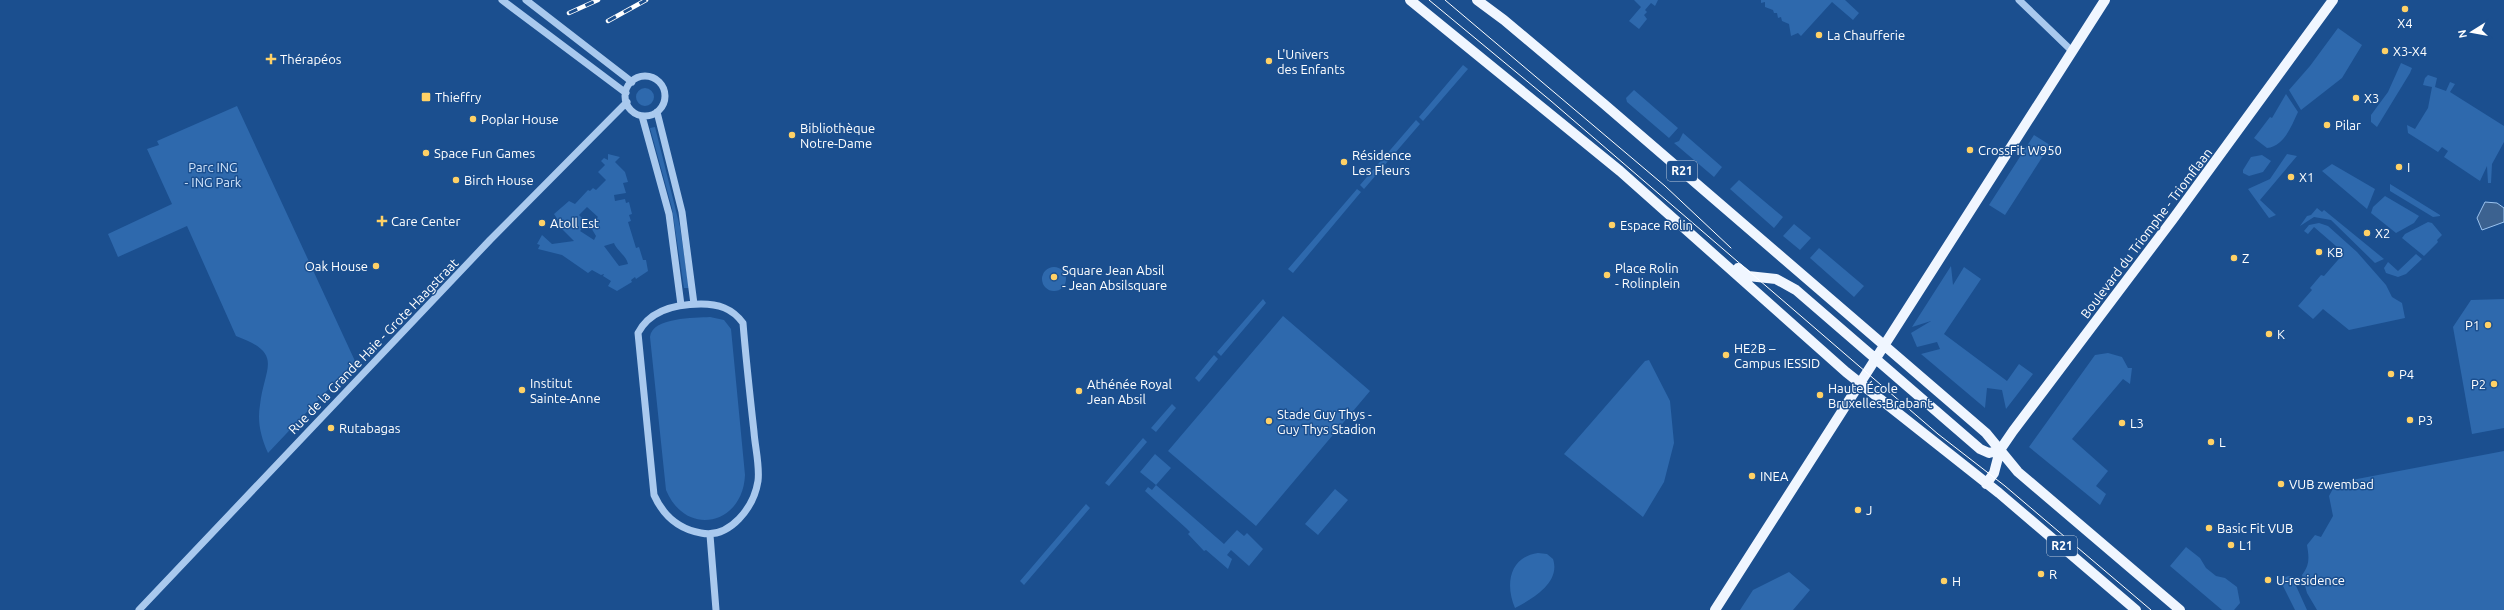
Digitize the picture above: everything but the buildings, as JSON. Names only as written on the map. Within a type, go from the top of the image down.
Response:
[{"type":"main road","name":"R21","points":[[1410,0],[1620,172],[1860,383],[1986,484],[2136,610]]},
{"type":"main road","name":"R21","points":[[1477,0],[1504,20],[1604,104],[1986,433],[2021,474],[2180,610]]},
{"type":"main road","points":[[1715,610],[2105,0]]},
{"type":"main road","name":"Boulevard du Triomphe - Triomflaan","points":[[1986,484],[1994,473],[2000,450],[2173,219],[2333,0]]},
{"type":"main road","points":[[1716,255],[1728,259],[1748,276],[1776,279],[1786,283],[1980,449],[1989,453],[2000,450]]},
{"type":"street","points":[[502,0],[626,93]]},
{"type":"street","points":[[526,0],[632,82]]},
{"type":"street","points":[[2019,0],[2072,51]]},
{"type":"street","points":[[657,112],[642,116],[631,110],[627,102],[626,93],[632,82],[641,77],[649,77],[662,85],[665,98],[657,112],[682,212],[694,304]]},
{"type":"street","name":"Rue de la Grande Haie - Grote Haagstraat","points":[[139,610],[490,240],[627,102]]},
{"type":"street","points":[[642,116],[669,214],[681,305]]},
{"type":"street","points":[[694,304],[727,308],[737,315],[743,323],[758,478],[756,490],[747,509],[728,527],[710,535],[675,523],[658,505],[651,486],[638,333],[643,324],[653,315],[681,305],[694,304]]},
{"type":"street","points":[[710,535],[716,610]]},
{"type":"green space","points":[[1634,0],[1658,0],[1655,6],[1651,3],[1645,10],[1647,12],[1644,15],[1647,19],[1639,29],[1629,21],[1641,7]]},
{"type":"green space","points":[[1761,0],[1845,0],[1859,13],[1853,20],[1832,2],[1801,36],[1798,33],[1791,36],[1789,24],[1782,21],[1781,17],[1778,18],[1777,13],[1774,13],[1773,10],[1765,7],[1765,2],[1761,3]]},
{"type":"green space","points":[[2338,28],[2362,45],[2342,78],[2301,110],[2289,90],[2310,66]]},
{"type":"green space","points":[[2401,63],[2412,68],[2377,127],[2371,122],[2371,115],[2388,92]]},
{"type":"green space","points":[[1463,65],[1468,69],[1423,121],[1419,117]]},
{"type":"green space","points":[[2428,75],[2437,78],[2435,87],[2446,91],[2450,82],[2455,84],[2450,92],[2504,126],[2504,142],[2492,164],[2491,183],[2488,183],[2487,166],[2480,181],[2444,157],[2448,151],[2442,147],[2438,152],[2408,133],[2407,125],[2415,129],[2428,108],[2432,87],[2423,85],[2425,78]]},
{"type":"green space","points":[[645,88],[651,91],[654,97],[651,103],[645,106],[639,103],[636,97],[639,91]]},
{"type":"green space","points":[[1634,90],[1678,128],[1669,138],[1627,102],[1626,98]]},
{"type":"green space","points":[[2286,94],[2298,112],[2290,129],[2282,140],[2278,144],[2267,148],[2254,138],[2270,117],[2272,118]]},
{"type":"green space","name":"Parc ING - ING Park","points":[[237,106],[355,361],[268,453],[263,441],[259,423],[259,411],[268,363],[266,356],[261,349],[236,336],[187,226],[118,257],[108,234],[172,204],[147,149],[159,145],[157,141]]},
{"type":"green space","points":[[1416,120],[1420,124],[1364,189],[1360,185]]},
{"type":"green space","points":[[655,127],[680,227],[689,288],[684,288],[672,208],[650,128]]},
{"type":"green space","points":[[1683,133],[1722,167],[1714,177],[1674,143],[1679,141]]},
{"type":"green space","points":[[2034,135],[2050,145],[2005,215],[1989,205]]},
{"type":"green space","points":[[608,154],[620,157],[615,162],[625,172],[628,182],[623,183],[626,193],[614,195],[615,201],[625,199],[626,203],[629,202],[632,214],[629,215],[631,221],[628,222],[636,248],[639,247],[643,260],[646,260],[648,271],[636,279],[635,277],[631,280],[632,282],[617,291],[608,286],[611,281],[603,276],[604,274],[601,275],[592,270],[588,273],[562,255],[538,249],[540,245],[537,244],[542,235],[552,244],[574,241],[556,223],[558,220],[554,214],[569,201],[575,204],[588,190],[590,191],[593,188],[596,190],[606,180],[598,172],[605,165],[601,161],[604,158],[608,160]],"holes":[[[587,207],[598,217],[590,226],[596,236],[594,240],[580,231],[587,223],[579,215]],[[614,243],[625,258],[628,264],[619,266],[604,246]]]},
{"type":"green space","points":[[2287,154],[2297,156],[2260,200],[2276,215],[2269,218],[2248,189],[2270,179]]},
{"type":"green space","points":[[2262,155],[2271,161],[2263,172],[2249,176],[2243,173],[2243,170],[2251,157]]},
{"type":"green space","points":[[2332,164],[2375,189],[2367,209],[2322,171]]},
{"type":"green space","points":[[1739,180],[1783,217],[1774,228],[1730,189]]},
{"type":"green space","points":[[2390,184],[2440,216],[2433,217],[2390,191]]},
{"type":"green space","points":[[1357,189],[1361,192],[1293,273],[1288,269]]},
{"type":"green space","points":[[2385,196],[2419,216],[2414,223],[2396,233],[2371,213],[2373,207]]},
{"type":"green space","points":[[2317,208],[2322,212],[2324,210],[2384,259],[2375,263],[2331,220],[2314,217],[2300,226],[2307,216],[2311,215]]},
{"type":"green space","points":[[2428,222],[2432,223],[2442,235],[2437,240],[2438,242],[2424,256],[2402,238],[2405,234]]},
{"type":"green space","points":[[2319,223],[2328,226],[2357,252],[2386,285],[2392,297],[2402,303],[2405,318],[2349,330],[2323,309],[2313,319],[2298,306],[2312,290],[2310,288],[2321,275],[2324,276],[2344,253],[2314,227],[2308,234],[2304,231],[2309,225]]},
{"type":"green space","points":[[1794,224],[1811,238],[1800,250],[1783,236]]},
{"type":"green space","points":[[1819,248],[1864,286],[1854,297],[1810,258]]},
{"type":"green space","points":[[2416,254],[2422,259],[2406,274],[2398,277],[2386,273],[2384,268],[2388,262],[2398,271]]},
{"type":"green space","points":[[1951,266],[1953,285],[1964,267],[1981,279],[1944,334],[2007,381],[2019,364],[2033,374],[2006,409],[2002,390],[1987,388],[1985,408],[1921,354],[1940,349],[1937,342],[1917,347],[1911,333],[1931,321],[1912,327]]},
{"type":"green space","name":"Square Jean Absil - Jean Absilsquare","points":[[1054,267],[1063,270],[1066,279],[1063,288],[1054,291],[1045,288],[1042,279],[1045,270]]},
{"type":"green space","points":[[1263,299],[1266,303],[1221,356],[1217,352]]},
{"type":"green space","points":[[2504,299],[2504,428],[2472,434],[2453,327],[2471,300]]},
{"type":"green space","name":"Stade Guy Thys - Guy Thys Stadion","points":[[1283,316],[1370,391],[1256,526],[1168,451]]},
{"type":"green space","points":[[710,317],[724,320],[731,329],[745,475],[742,492],[735,505],[724,514],[712,519],[699,520],[686,515],[675,505],[666,490],[650,337],[653,330],[666,322],[685,318]]},
{"type":"green space","points":[[2108,353],[2122,357],[2128,368],[2132,368],[2130,384],[2123,379],[2072,439],[2108,471],[2096,486],[2106,494],[2100,505],[2029,447],[2095,355]]},
{"type":"green space","points":[[1214,355],[1218,359],[1199,382],[1195,378]]},
{"type":"green space","points":[[1649,360],[1670,401],[1674,443],[1664,482],[1643,517],[1564,454],[1645,361]]},
{"type":"green space","points":[[1172,404],[1176,408],[1156,432],[1151,428]]},
{"type":"green space","points":[[1143,438],[1147,442],[1109,486],[1105,483]]},
{"type":"green space","points":[[2504,451],[2504,610],[2317,610],[2307,593],[2302,575],[2308,561],[2307,545],[2315,535],[2321,537],[2333,516],[2329,496],[2336,483]]},
{"type":"green space","points":[[1155,454],[1171,468],[1156,485],[1140,472]]},
{"type":"green space","points":[[1156,485],[1224,544],[1237,530],[1244,536],[1247,533],[1263,549],[1249,566],[1231,550],[1227,555],[1232,559],[1228,569],[1206,550],[1204,551],[1188,534],[1190,532],[1145,491],[1148,487],[1152,490]]},
{"type":"green space","points":[[1335,489],[1348,500],[1318,535],[1305,524]]},
{"type":"green space","points":[[1086,504],[1090,508],[1024,585],[1020,581]]},
{"type":"green space","points":[[2186,547],[2200,558],[2206,568],[2216,576],[2225,578],[2237,587],[2240,603],[2234,610],[2222,610],[2170,566]]},
{"type":"green space","points":[[1538,553],[1547,554],[1553,559],[1553,576],[1549,583],[1537,595],[1515,608],[1510,590],[1512,573],[1515,566],[1521,560]]},
{"type":"green space","points":[[1789,572],[1810,590],[1793,610],[1740,610],[1753,590]]},
{"type":"green space","points":[[2288,576],[2292,577],[2307,610],[2295,610],[2280,580]]},
{"type":"shaded area","points":[[2485,202],[2497,203],[2504,208],[2504,222],[2482,230],[2477,218]]},
{"type":"tram line","points":[[1429,0],[1551,101],[1938,434],[2005,486],[2151,610]]},
{"type":"tram line","points":[[1445,0],[1665,186],[1731,248]]},
{"type":"railway","points":[[569,13],[598,0]]},
{"type":"railway","points":[[608,21],[646,0]]},
{"type":"place","name":"X4","points":[[2405,9]]},
{"type":"place","name":"La Chaufferie","points":[[1819,35]]},
{"type":"place","name":"X3-X4","points":[[2385,51]]},
{"type":"place","name":"Thérapéos","points":[[271,59]]},
{"type":"place","name":"L'Univers des Enfants","points":[[1269,61]]},
{"type":"place","name":"Thieffry","points":[[426,97]]},
{"type":"place","name":"X3","points":[[2356,98]]},
{"type":"place","name":"Poplar House","points":[[473,119]]},
{"type":"place","name":"Pilar","points":[[2327,125]]},
{"type":"place","name":"Bibliothèque Notre-Dame","points":[[792,135]]},
{"type":"place","name":"CrossFit W950","points":[[1970,150]]},
{"type":"place","name":"Space Fun Games","points":[[426,153]]},
{"type":"place","name":"Résidence Les Fleurs","points":[[1344,162]]},
{"type":"place","name":"I","points":[[2399,167]]},
{"type":"place","name":"X1","points":[[2291,177]]},
{"type":"place","name":"Birch House","points":[[456,180]]},
{"type":"place","name":"Care Center","points":[[382,221]]},
{"type":"place","name":"Atoll Est","points":[[542,223]]},
{"type":"place","name":"Espace Rolin","points":[[1612,225]]},
{"type":"place","name":"X2","points":[[2367,233]]},
{"type":"place","name":"KB","points":[[2319,252]]},
{"type":"place","name":"Z","points":[[2234,258]]},
{"type":"place","name":"Oak House","points":[[376,266]]},
{"type":"place","name":"Place Rolin - Rolinplein","points":[[1607,275]]},
{"type":"place","name":"Square Jean Absil - Jean Absilsquare","points":[[1054,277]]},
{"type":"place","name":"P1","points":[[2488,325]]},
{"type":"place","name":"K","points":[[2269,334]]},
{"type":"place","name":"HE2B – Campus IESSID","points":[[1726,355]]},
{"type":"place","name":"P4","points":[[2391,374]]},
{"type":"place","name":"P2","points":[[2494,384]]},
{"type":"place","name":"Institut Sainte-Anne","points":[[522,390]]},
{"type":"place","name":"Athénée Royal Jean Absil","points":[[1079,391]]},
{"type":"place","name":"Haute École Bruxelles-Brabant","points":[[1820,395]]},
{"type":"place","name":"P3","points":[[2410,420]]},
{"type":"place","name":"Stade Guy Thys - Guy Thys Stadion","points":[[1269,421]]},
{"type":"place","name":"L3","points":[[2122,423]]},
{"type":"place","name":"Rutabagas","points":[[331,428]]},
{"type":"place","name":"L","points":[[2211,442]]},
{"type":"place","name":"INEA","points":[[1752,476]]},
{"type":"place","name":"VUB zwembad","points":[[2281,484]]},
{"type":"place","name":"J","points":[[1858,510]]},
{"type":"place","name":"Basic Fit VUB","points":[[2209,528]]},
{"type":"place","name":"L1","points":[[2231,545]]},
{"type":"place","name":"R","points":[[2041,574]]},
{"type":"place","name":"U-residence","points":[[2268,580]]},
{"type":"place","name":"H","points":[[1944,581]]}]
